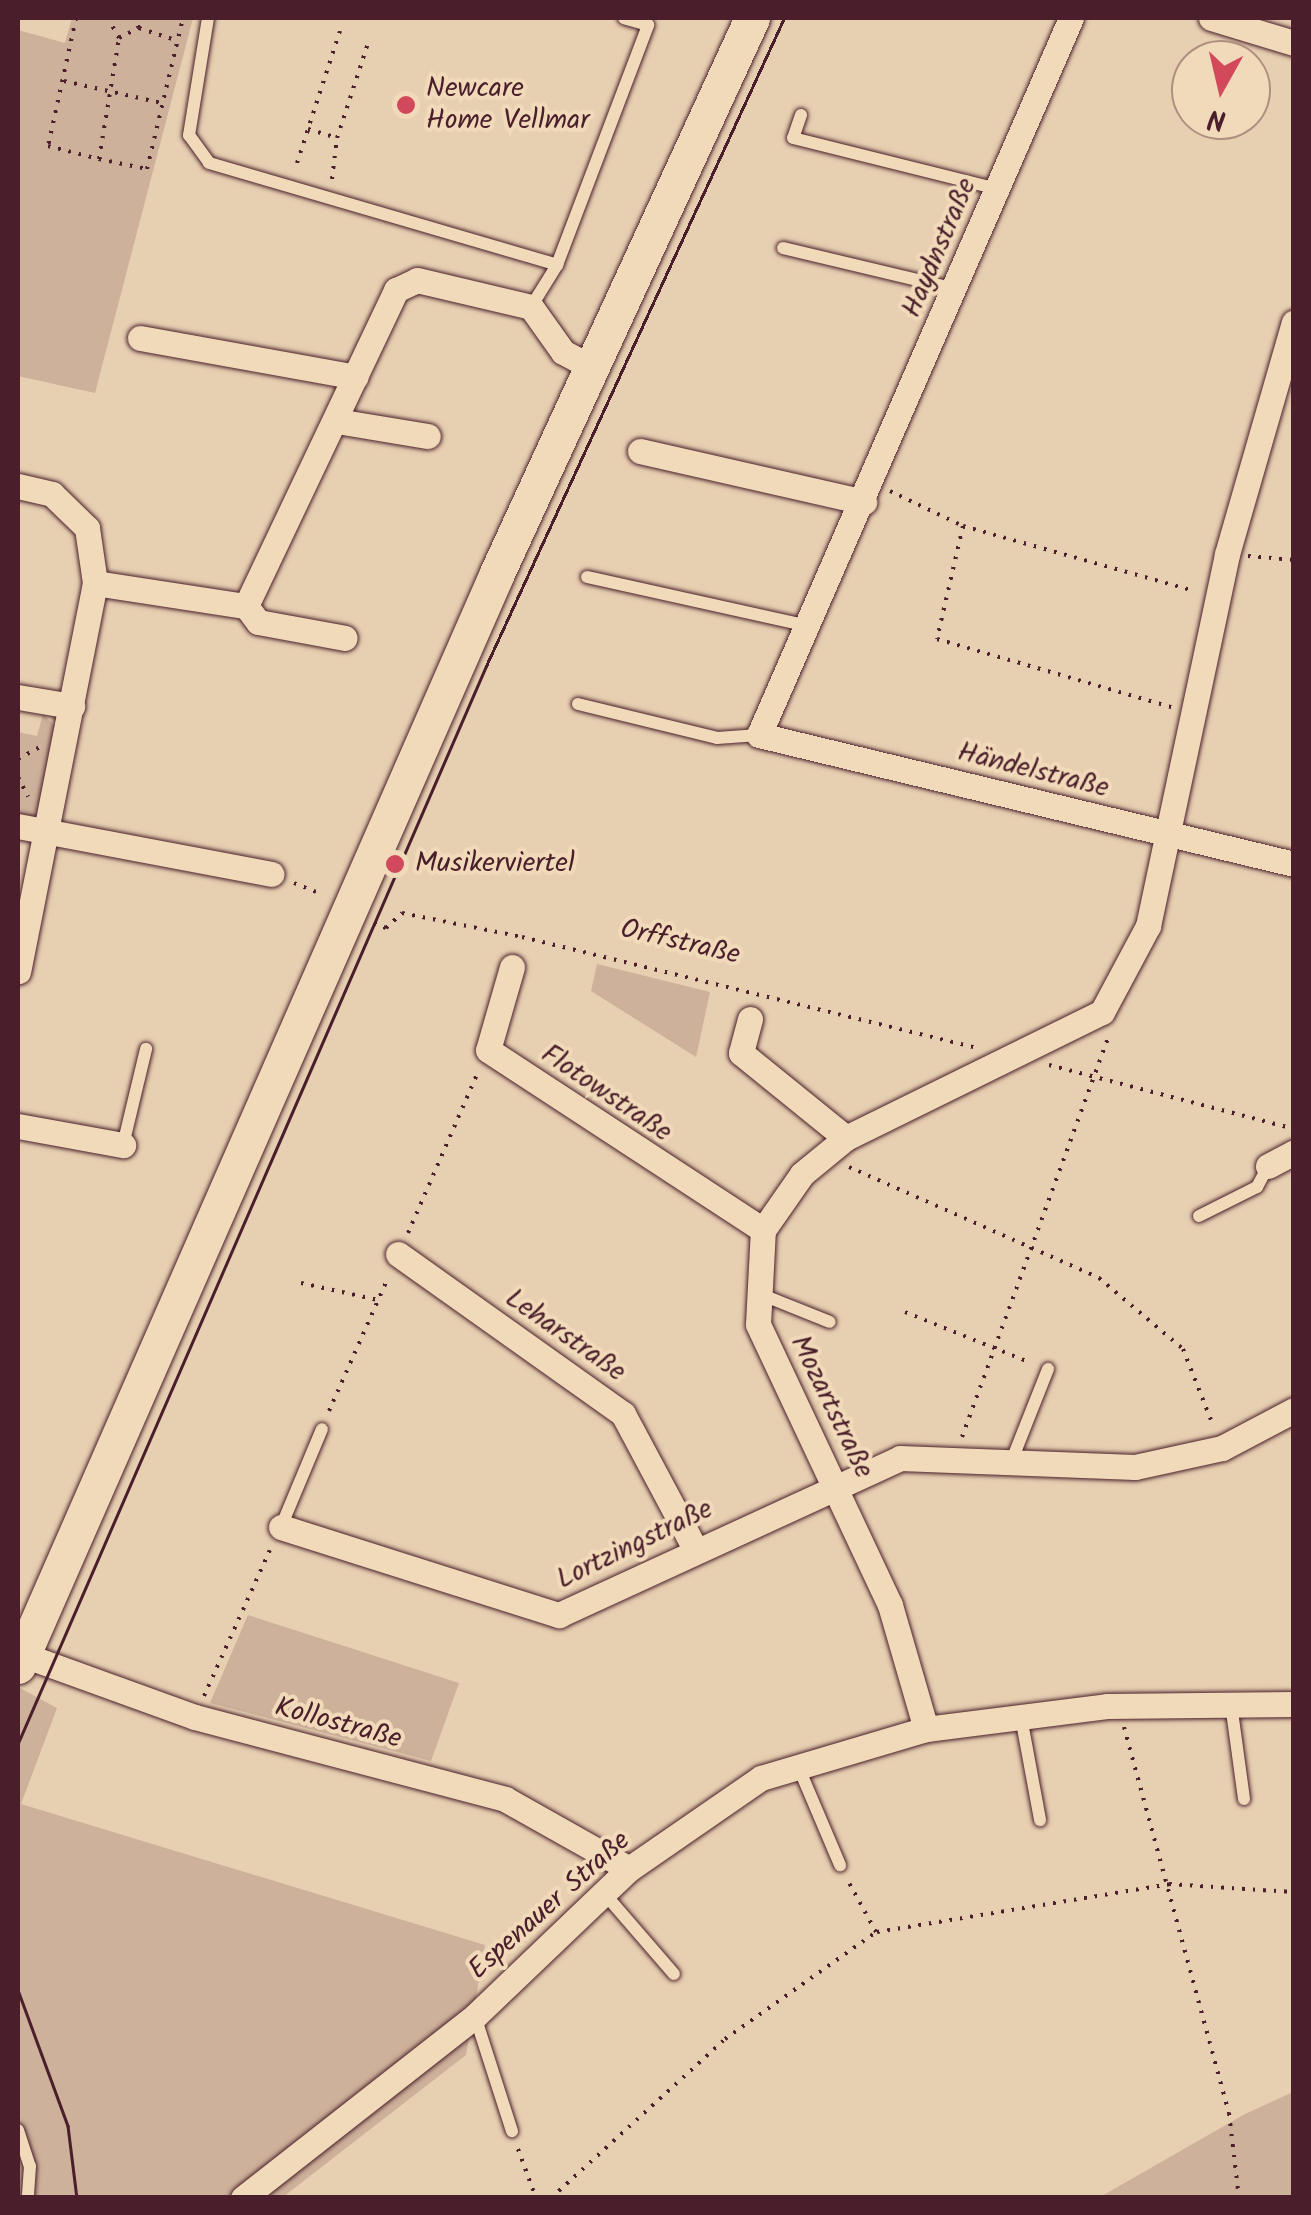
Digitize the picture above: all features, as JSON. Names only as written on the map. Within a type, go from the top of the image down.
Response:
[{"type":"main road","points":[[19,1658],[343,908],[752,18]]},
{"type":"street","name":"Haydnstraße","points":[[759,735],[1072,18]]},
{"type":"street","points":[[1211,18],[1294,43]]},
{"type":"street","points":[[246,606],[396,290],[417,280],[531,307],[563,352],[593,368]]},
{"type":"street","points":[[764,1230],[802,1174],[846,1138],[1016,1058],[1102,1012],[1148,926],[1171,835],[1227,554],[1294,322]]},
{"type":"street","points":[[140,338],[356,376]]},
{"type":"street","points":[[336,421],[428,436]]},
{"type":"street","points":[[640,452],[868,492]]},
{"type":"street","points":[[18,486],[52,494],[86,528],[95,583],[48,831],[24,920],[18,971]]},
{"type":"street","points":[[95,583],[246,606],[258,622],[346,638]]},
{"type":"street","points":[[18,697],[72,706]]},
{"type":"street","name":"Händelstraße","points":[[759,735],[1294,864]]},
{"type":"street","points":[[18,826],[271,874]]},
{"type":"street","name":"Flotowstraße","points":[[512,967],[488,1050],[764,1230]]},
{"type":"street","points":[[750,1019],[742,1053],[846,1138]]},
{"type":"street","points":[[18,1126],[122,1145]]},
{"type":"street","points":[[1268,1166],[1294,1152]]},
{"type":"street","name":"Mozartstraße","points":[[764,1230],[758,1324],[778,1378],[836,1484],[890,1604],[926,1729]]},
{"type":"street","name":"Leharstraße","points":[[398,1254],[622,1414],[694,1547]]},
{"type":"street","name":"Lortzingstraße","points":[[280,1527],[559,1615],[694,1547],[900,1458],[954,1456],[1135,1467],[1222,1448],[1294,1410]]},
{"type":"street","name":"Kollostraße","points":[[19,1658],[195,1716],[505,1799],[629,1868]]},
{"type":"street","name":"Espenauer Straße","points":[[243,2198],[475,2016],[629,1868],[761,1778],[926,1729],[1118,1706],[1294,1704]]},
{"type":"lane","points":[[208,18],[190,135],[208,164],[556,264]]},
{"type":"lane","points":[[531,307],[556,264],[648,25],[624,18]]},
{"type":"lane","points":[[801,115],[793,138],[998,189]]},
{"type":"lane","points":[[783,248],[955,289]]},
{"type":"lane","points":[[587,577],[808,626]]},
{"type":"lane","points":[[578,704],[716,738],[759,735]]},
{"type":"lane","points":[[122,1145],[146,1049]]},
{"type":"lane","points":[[1199,1216],[1256,1187],[1268,1166]]},
{"type":"lane","points":[[760,1294],[830,1322]]},
{"type":"lane","points":[[1012,1460],[1048,1370]]},
{"type":"lane","points":[[280,1527],[322,1429]]},
{"type":"lane","points":[[1231,1704],[1244,1800]]},
{"type":"lane","points":[[1021,1717],[1040,1820]]},
{"type":"lane","points":[[798,1766],[840,1865]]},
{"type":"lane","points":[[604,1893],[674,1974]]},
{"type":"lane","points":[[475,2016],[512,2130]]},
{"type":"lane","points":[[18,2130],[30,2166],[28,2198]]},
{"type":"path","points":[[76,18],[48,146],[147,169],[183,18]]},
{"type":"path","points":[[98,159],[119,38],[108,18]]},
{"type":"path","points":[[134,18],[139,28],[178,41]]},
{"type":"path","points":[[119,38],[139,28]]},
{"type":"path","points":[[297,163],[340,32]]},
{"type":"path","points":[[332,179],[337,138],[369,40]]},
{"type":"path","points":[[62,81],[162,104]]},
{"type":"path","points":[[308,130],[337,138]]},
{"type":"path","points":[[868,492],[963,526],[1220,599]]},
{"type":"path","points":[[963,526],[937,639],[1195,714]]},
{"type":"path","points":[[1227,554],[1294,560]]},
{"type":"path","points":[[271,874],[343,908]]},
{"type":"path","name":"Orffstraße","points":[[343,908],[386,928],[402,912],[522,937],[1016,1058]]},
{"type":"path","points":[[1016,1058],[1294,1130]]},
{"type":"path","points":[[954,1456],[1033,1255],[1096,1076]]},
{"type":"path","points":[[846,1138],[847,1166],[1033,1255],[1099,1278],[1183,1349],[1222,1448]]},
{"type":"path","points":[[301,1283],[378,1300]]},
{"type":"path","points":[[905,1312],[1048,1370]]},
{"type":"path","points":[[195,1716],[280,1527]]},
{"type":"path","points":[[1118,1706],[1229,2113],[1239,2198]]},
{"type":"path","points":[[840,1865],[876,1932]]},
{"type":"path","points":[[551,2198],[725,2039],[876,1932],[1169,1884],[1294,1892]]},
{"type":"path","points":[[512,2130],[536,2198]]},
{"type":"shaded area","points":[[72,18],[193,18],[95,393],[18,376],[18,30],[65,43]]},
{"type":"shaded area","points":[[43,714],[57,728],[39,830],[18,826],[18,732],[37,736]]},
{"type":"shaded area","points":[[597,964],[710,992],[696,1057],[591,991]]},
{"type":"shaded area","points":[[248,1615],[459,1683],[431,1761],[210,1703]]},
{"type":"shaded area","points":[[18,1687],[57,1708],[21,1804],[485,1945],[466,2055],[283,2197],[18,2197]]},
{"type":"shaded area","points":[[1293,2092],[1293,2197],[1100,2197],[1245,2114]]},
{"type":"tram line","points":[[18,1743],[486,666],[784,18]]},
{"type":"tram line","points":[[18,1990],[68,2126],[77,2198]]},
{"type":"place","name":"Newcare Home Vellmar","points":[[406,105]]},
{"type":"place","name":"Musikerviertel","points":[[395,864]]}]
